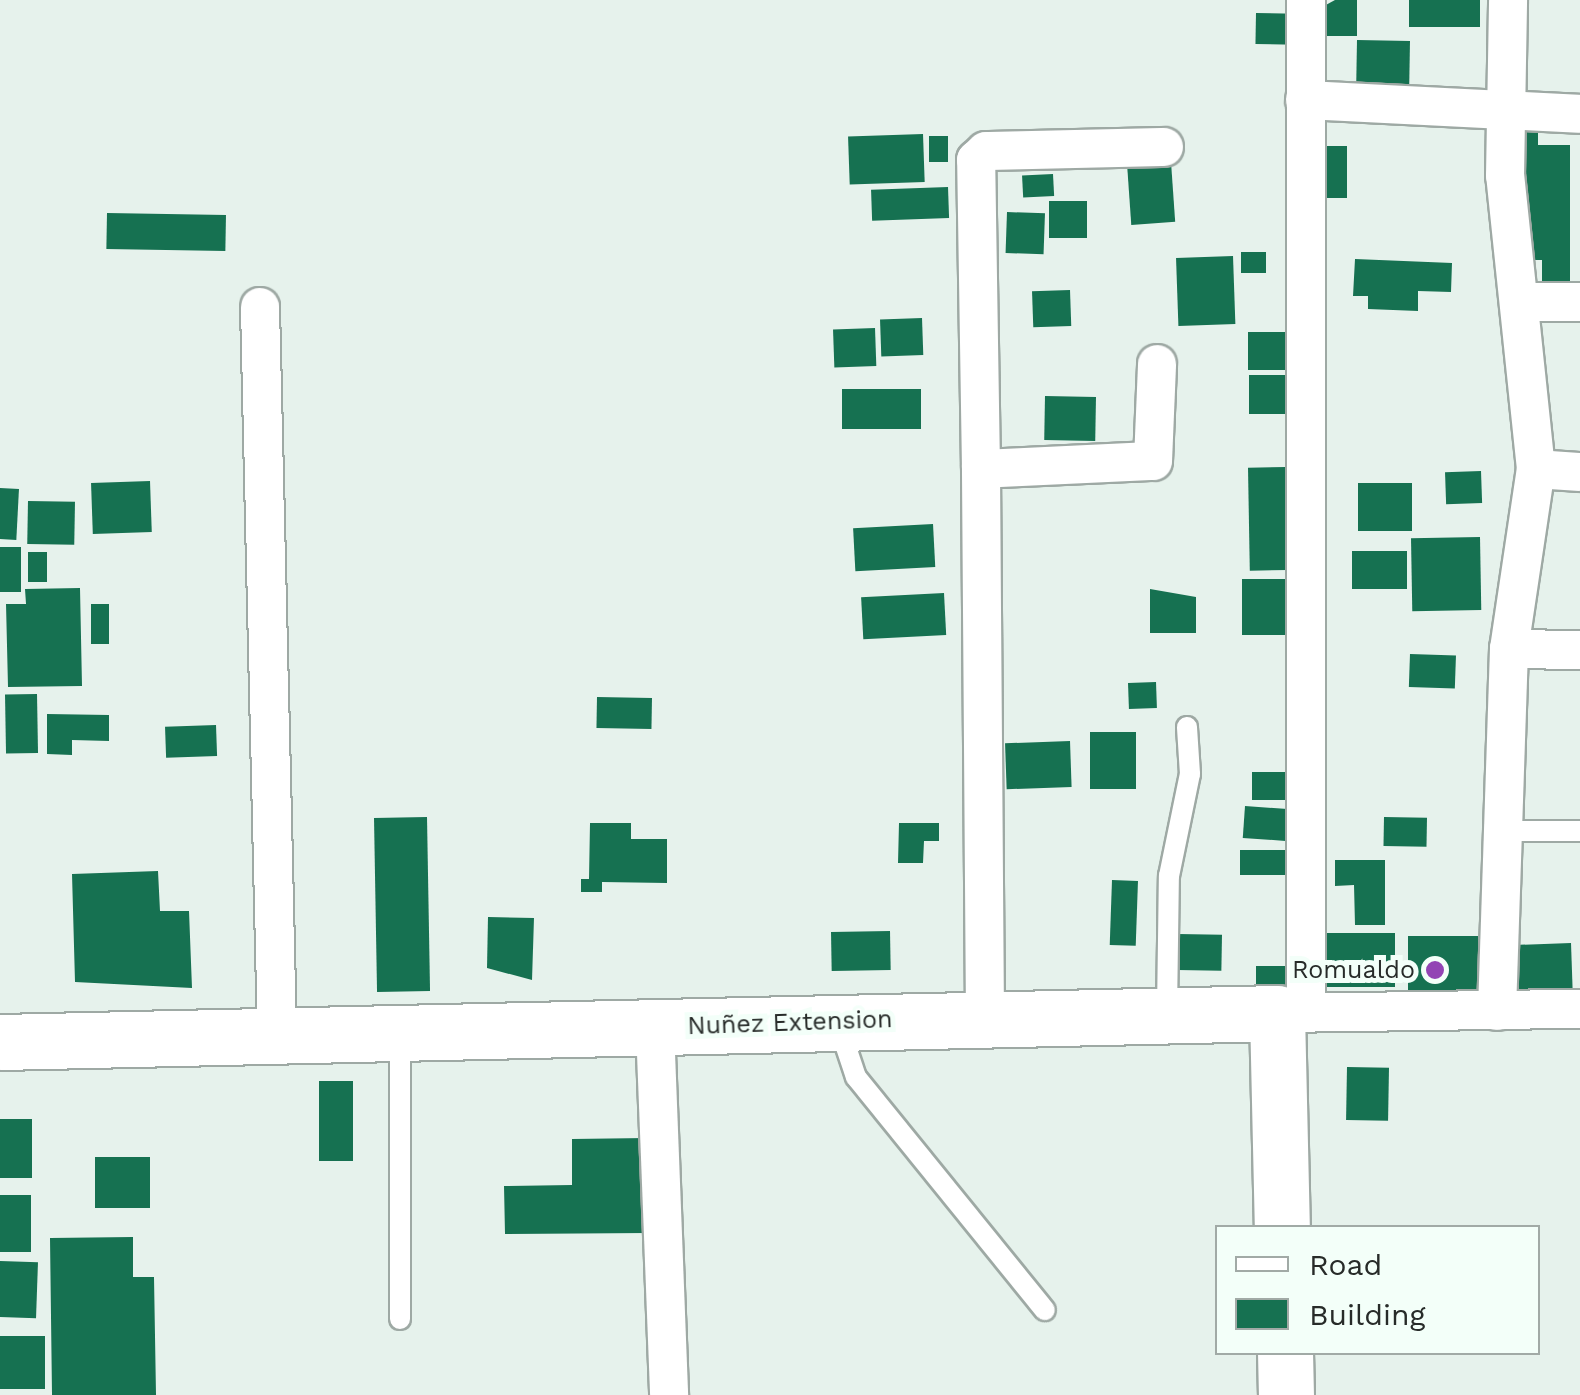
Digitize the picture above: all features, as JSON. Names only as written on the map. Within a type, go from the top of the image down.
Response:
[{"type":"street","points":[[1282,1225],[1291,1013],[1306,0]]},
{"type":"street","points":[[1496,1011],[1510,649],[1536,469],[1505,115],[1508,0]]},
{"type":"street","points":[[1305,100],[1505,115],[1580,114]]},
{"type":"street","points":[[985,1018],[976,160],[986,152],[1164,147]]},
{"type":"street","points":[[1519,302],[1580,302]]},
{"type":"street","points":[[260,307],[276,1035]]},
{"type":"street","points":[[981,469],[1153,460],[1157,364]]},
{"type":"street","points":[[1536,469],[1580,472]]},
{"type":"street","points":[[1510,649],[1580,650]]},
{"type":"street","name":"Nuñez Extension","points":[[0,1042],[1168,1014],[1580,1009]]},
{"type":"street","points":[[655,1026],[668,1395]]},
{"type":"street","points":[[1285,1355],[1286,1395]]},
{"type":"lane","points":[[1168,1014],[1169,876],[1186,803],[1187,727]]},
{"type":"lane","points":[[1500,831],[1580,831]]},
{"type":"lane","points":[[838,1022],[840,1047],[856,1077],[1044,1310]]},
{"type":"lane","points":[[400,1032],[400,1320]]},
{"type":"building","points":[[1335,0],[1357,0],[1357,36],[1324,36],[1324,6]]},
{"type":"building","points":[[1409,0],[1480,0],[1480,27],[1409,27]]},
{"type":"building","points":[[1256,13],[1297,14],[1296,45],[1255,44]]},
{"type":"building","points":[[1357,40],[1410,41],[1409,94],[1356,93]]},
{"type":"building","points":[[1519,132],[1538,132],[1538,145],[1570,145],[1570,288],[1542,288],[1542,260],[1519,260]]},
{"type":"building","points":[[923,134],[925,182],[850,185],[848,137]]},
{"type":"building","points":[[929,136],[948,136],[948,162],[929,162]]},
{"type":"building","points":[[1324,146],[1347,146],[1347,198],[1324,198]]},
{"type":"building","points":[[1171,162],[1175,222],[1131,225],[1127,165]]},
{"type":"building","points":[[1053,174],[1054,196],[1023,198],[1022,176]]},
{"type":"building","points":[[948,187],[949,218],[872,221],[871,190]]},
{"type":"building","points":[[1049,201],[1087,201],[1087,238],[1049,238]]},
{"type":"building","points":[[1007,212],[1045,213],[1044,254],[1006,253]]},
{"type":"building","points":[[107,213],[226,215],[225,251],[106,249]]},
{"type":"building","points":[[1241,252],[1266,252],[1266,273],[1241,273]]},
{"type":"building","points":[[1233,256],[1235,324],[1178,326],[1176,258]]},
{"type":"building","points":[[1355,259],[1452,263],[1451,292],[1418,291],[1418,311],[1368,309],[1368,296],[1353,296]]},
{"type":"building","points":[[1070,290],[1071,326],[1033,327],[1032,291]]},
{"type":"building","points":[[922,318],[923,355],[881,356],[880,319]]},
{"type":"building","points":[[875,328],[876,366],[834,367],[833,329]]},
{"type":"building","points":[[1248,332],[1288,332],[1288,370],[1248,370]]},
{"type":"building","points":[[1249,375],[1289,375],[1289,414],[1249,414]]},
{"type":"building","points":[[842,389],[921,389],[921,429],[842,429]]},
{"type":"building","points":[[1045,396],[1096,397],[1095,441],[1044,440]]},
{"type":"building","points":[[1286,467],[1288,570],[1250,571],[1248,468]]},
{"type":"building","points":[[1481,471],[1482,503],[1446,504],[1445,472]]},
{"type":"building","points":[[150,481],[152,532],[93,534],[91,483]]},
{"type":"building","points":[[1358,483],[1412,483],[1412,531],[1358,531]]},
{"type":"building","points":[[0,488],[19,489],[16,540],[0,539]]},
{"type":"building","points":[[28,501],[75,502],[74,545],[27,544]]},
{"type":"building","points":[[933,524],[935,567],[855,571],[853,528]]},
{"type":"building","points":[[1480,537],[1481,610],[1412,611],[1411,538]]},
{"type":"building","points":[[0,547],[21,547],[21,592],[0,592]]},
{"type":"building","points":[[1352,551],[1407,551],[1407,589],[1352,589]]},
{"type":"building","points":[[28,552],[47,552],[47,582],[28,582]]},
{"type":"building","points":[[1242,579],[1294,579],[1294,635],[1242,635]]},
{"type":"building","points":[[80,588],[82,686],[8,687],[6,604],[26,604],[25,589]]},
{"type":"building","points":[[1150,589],[1196,597],[1196,633],[1150,633]]},
{"type":"building","points":[[944,593],[946,635],[863,639],[861,597]]},
{"type":"building","points":[[91,604],[109,604],[109,644],[91,644]]},
{"type":"building","points":[[1410,654],[1456,656],[1455,689],[1409,687]]},
{"type":"building","points":[[1156,682],[1157,708],[1129,709],[1128,683]]},
{"type":"building","points":[[37,694],[38,753],[6,754],[5,695]]},
{"type":"building","points":[[597,697],[652,698],[651,729],[596,728]]},
{"type":"building","points":[[47,714],[109,715],[109,741],[72,740],[72,755],[47,754]]},
{"type":"building","points":[[216,725],[217,756],[166,758],[165,727]]},
{"type":"building","points":[[1090,732],[1136,732],[1136,789],[1090,789]]},
{"type":"building","points":[[1070,741],[1072,787],[1007,789],[1005,743]]},
{"type":"building","points":[[1252,772],[1289,772],[1289,800],[1252,800]]},
{"type":"building","points":[[1245,806],[1291,809],[1289,841],[1243,838]]},
{"type":"building","points":[[427,817],[430,991],[377,992],[374,818]]},
{"type":"building","points":[[1384,817],[1427,818],[1426,847],[1383,846]]},
{"type":"building","points":[[590,823],[631,823],[631,839],[667,839],[667,883],[602,882],[602,892],[581,892],[581,879],[589,879]]},
{"type":"building","points":[[899,823],[939,823],[939,841],[924,841],[923,863],[898,863]]},
{"type":"building","points":[[1240,850],[1290,850],[1290,875],[1240,875]]},
{"type":"building","points":[[1335,860],[1385,860],[1385,925],[1355,925],[1354,885],[1335,886]]},
{"type":"building","points":[[158,871],[160,911],[189,911],[192,988],[75,982],[72,874]]},
{"type":"building","points":[[1112,880],[1138,881],[1136,946],[1110,945]]},
{"type":"building","points":[[488,917],[534,918],[532,980],[487,968]]},
{"type":"building","points":[[890,931],[891,970],[832,971],[831,932]]},
{"type":"building","points":[[1327,933],[1395,933],[1395,987],[1327,987]]},
{"type":"building","points":[[1178,934],[1222,935],[1221,971],[1177,970]]},
{"type":"building","points":[[1408,936],[1478,936],[1478,991],[1408,991]]},
{"type":"building","points":[[1571,943],[1573,993],[1508,995],[1506,945]]},
{"type":"building","points":[[1256,966],[1288,966],[1288,988],[1256,988]]},
{"type":"building","points":[[1347,1067],[1389,1068],[1388,1121],[1346,1120]]},
{"type":"building","points":[[319,1081],[353,1081],[353,1161],[319,1161]]},
{"type":"building","points":[[0,1119],[32,1119],[32,1178],[0,1178]]},
{"type":"building","points":[[647,1138],[648,1233],[505,1234],[504,1186],[572,1185],[572,1139]]},
{"type":"building","points":[[95,1157],[150,1157],[150,1208],[95,1208]]},
{"type":"building","points":[[0,1195],[31,1195],[31,1252],[0,1252]]},
{"type":"building","points":[[133,1237],[133,1277],[154,1277],[156,1395],[52,1395],[50,1238]]},
{"type":"building","points":[[0,1261],[38,1262],[36,1318],[0,1317]]},
{"type":"building","points":[[0,1336],[45,1336],[45,1389],[0,1389]]},
{"type":"place","name":"Romualdo","points":[[1435,970]]}]
